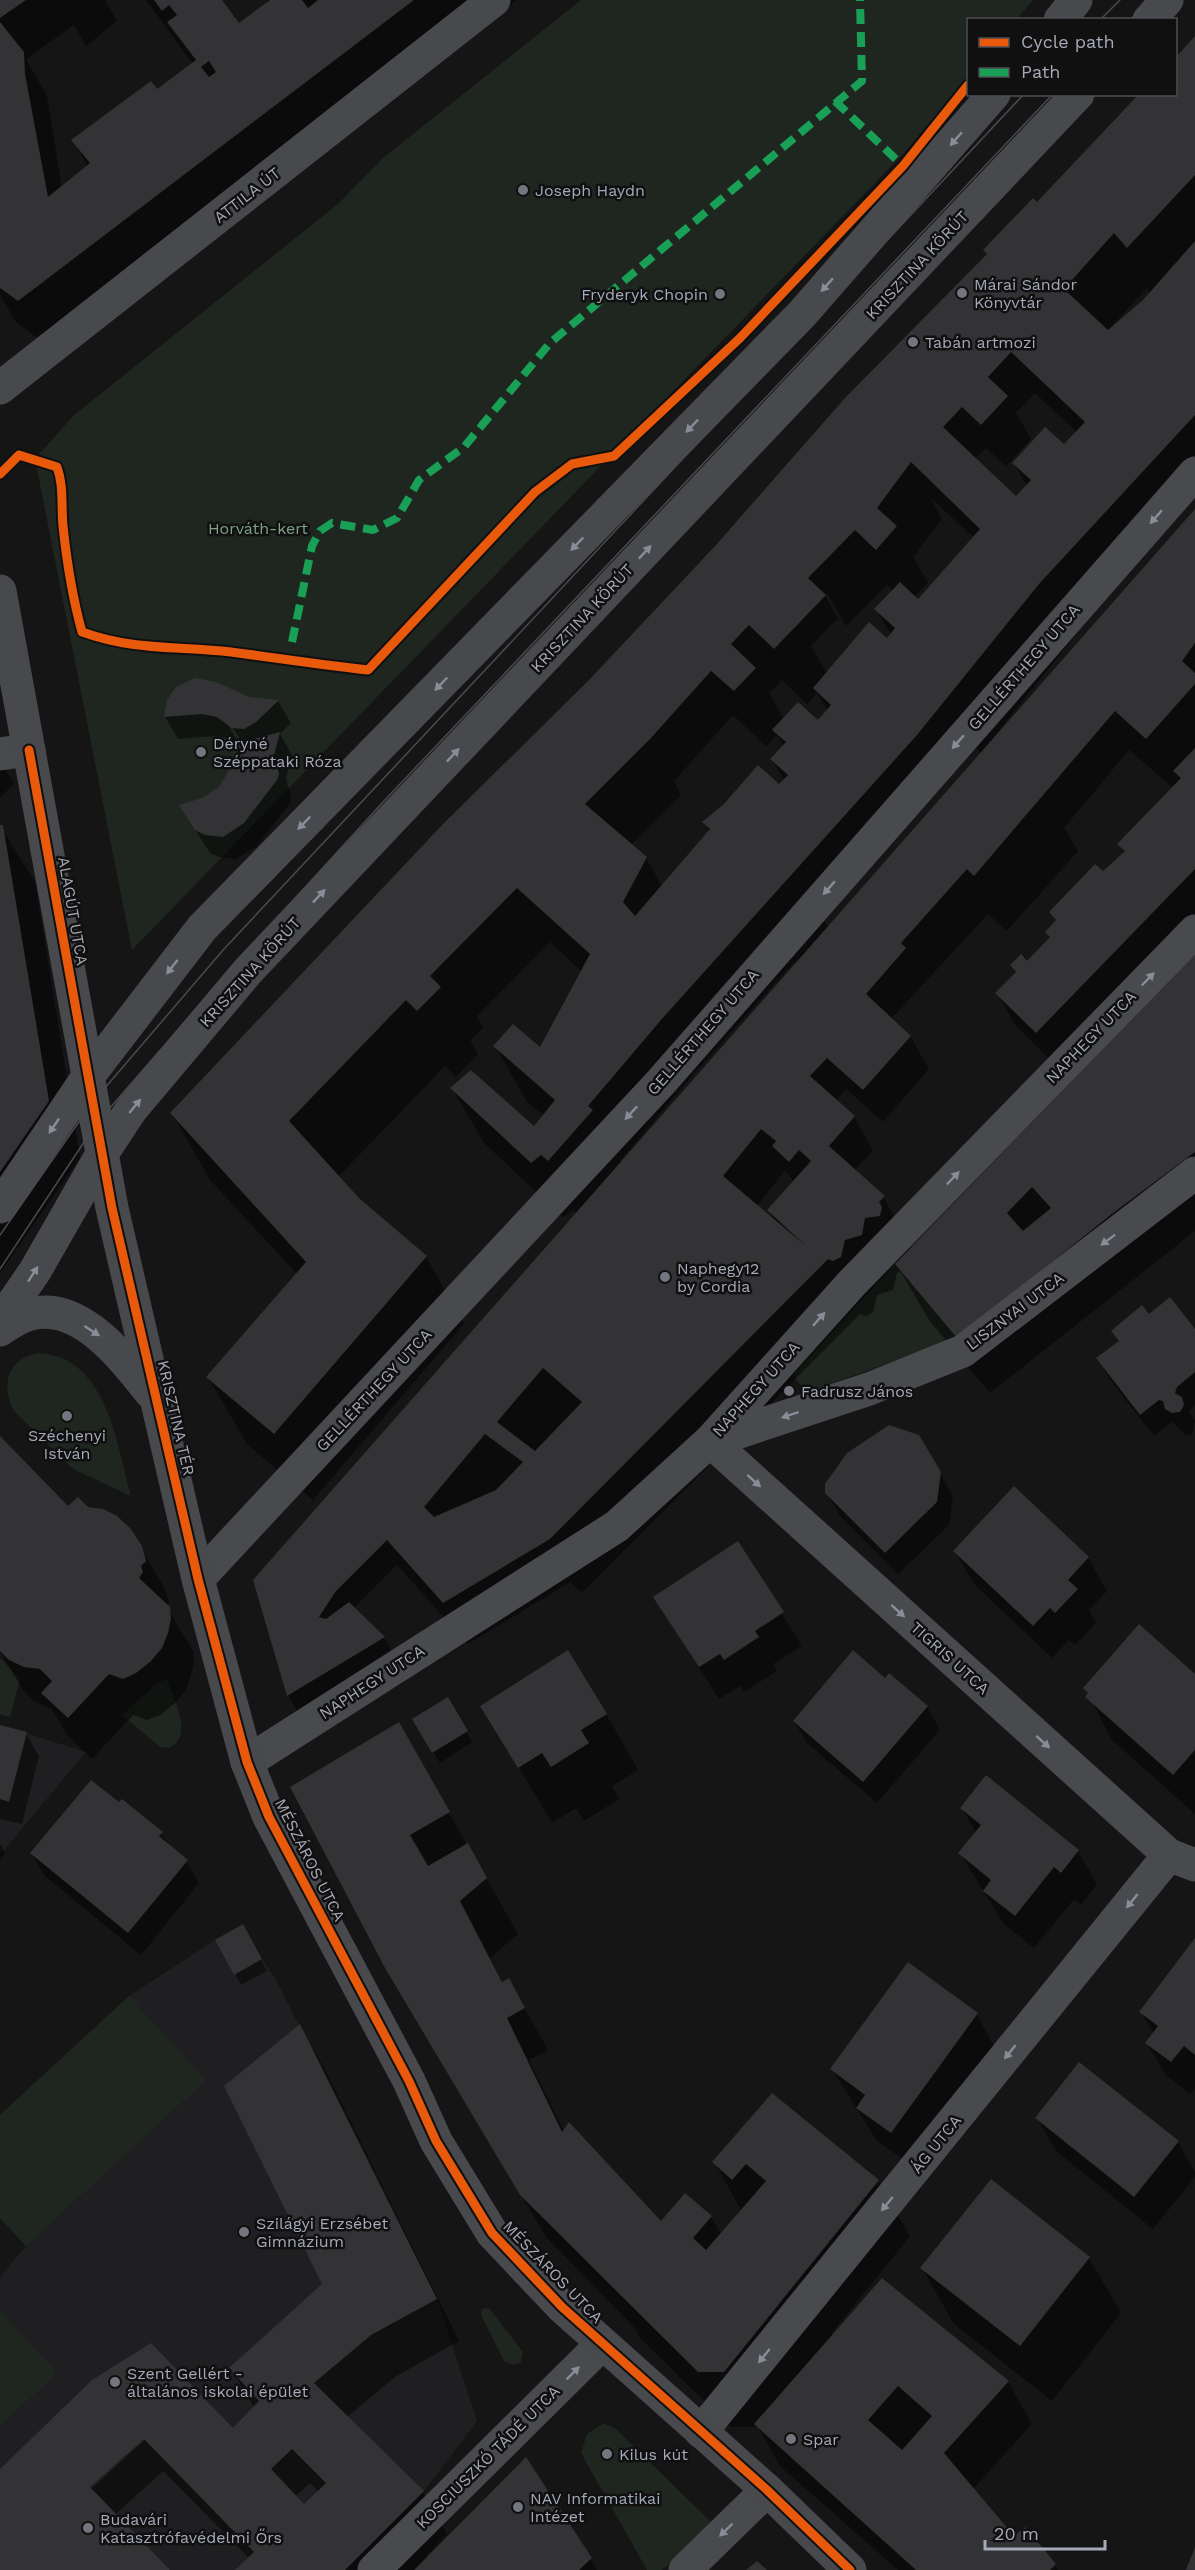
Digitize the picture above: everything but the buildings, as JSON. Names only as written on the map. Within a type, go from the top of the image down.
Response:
[{"type":"street","name":"ATTILA ÚT","points":[[0,388],[494,0]]},
{"type":"street","points":[[1062,18],[1076,0]]},
{"type":"street","points":[[1151,18],[1167,0]]},
{"type":"street","points":[[0,1207],[87,1077],[202,928],[802,314],[992,96]]},
{"type":"street","name":"KRISZTINA KÖRÚT","points":[[102,1154],[131,1110],[247,972],[1076,96]]},
{"type":"street","name":"GELLÉRTHEGY UTCA","points":[[198,1579],[661,1082],[1195,473]]},
{"type":"street","name":"ALAGÚT UTCA","points":[[0,591],[14,752],[87,1077]]},
{"type":"street","name":"NAPHEGY UTCA","points":[[247,1762],[617,1526],[710,1441],[852,1283],[1195,931]]},
{"type":"street","name":"KRISZTINA TÉR","points":[[87,1077],[156,1400],[198,1579],[247,1762]]},
{"type":"street","points":[[0,1322],[35,1271],[102,1154]]},
{"type":"street","name":"LISZNYAI UTCA","points":[[710,1441],[869,1389],[963,1351],[1195,1173]]},
{"type":"street","points":[[0,1330],[21,1317],[43,1313],[62,1315],[90,1328],[115,1347],[156,1400]]},
{"type":"street","name":"TIGRIS UTCA","points":[[710,1441],[1182,1860]]},
{"type":"street","name":"MÉSZÁROS UTCA","points":[[247,1762],[269,1817],[409,2081],[436,2141],[492,2233],[561,2307],[767,2490],[850,2570]]},
{"type":"street","name":"ÁG UTCA","points":[[701,2432],[1182,1860]]},
{"type":"street","name":"KOSCIUSZKÓ TÁDÉ UTCA","points":[[374,2570],[602,2344]]},
{"type":"street","points":[[685,2570],[767,2490]]},
{"type":"shaded area","points":[[0,1725],[86,1752],[0,1855]]},
{"type":"shaded area","name":"Szilágyi Erzsébet Gimnázium","points":[[215,1940],[234,1975],[262,1959],[275,1978],[437,2299],[477,2421],[424,2491],[345,2570],[0,2570],[0,2277],[26,2246],[0,2218],[0,2115],[129,1996]]},
{"type":"green space","name":"Horváth-kert","points":[[581,0],[1033,0],[1018,18],[967,18],[967,78],[904,153],[132,950],[35,459],[73,416],[338,204],[383,158]]},
{"type":"green space","points":[[895,1264],[957,1338],[806,1393],[793,1375]]},
{"type":"green space","points":[[39,1353],[62,1358],[80,1370],[94,1387],[114,1429],[131,1496],[73,1469],[14,1411],[8,1392],[10,1374],[20,1361]]},
{"type":"green space","points":[[0,1658],[20,1679],[10,1717],[0,1714]]},
{"type":"green space","points":[[167,1679],[180,1716],[181,1726],[177,1742],[169,1748],[160,1747],[122,1715],[156,1684]]},
{"type":"green space","points":[[129,1996],[206,2080],[26,2246],[0,2218],[0,2115]]},
{"type":"green space","points":[[489,2308],[523,2352],[521,2362],[514,2365],[504,2361],[481,2315],[482,2309]]},
{"type":"green space","points":[[0,2311],[57,2373],[0,2426]]},
{"type":"green space","points":[[604,2423],[617,2430],[714,2525],[662,2570],[647,2570],[581,2453],[587,2434]]},
{"type":"tram line","points":[[1102,18],[1120,0]]},
{"type":"tram line","points":[[1132,18],[1150,0]]},
{"type":"tram line","points":[[0,1235],[92,1103],[224,949],[1022,96]]},
{"type":"tram line","points":[[0,1269],[96,1124],[237,962],[383,802],[1051,96]]},
{"type":"marked path","points":[[292,642],[312,546],[320,531],[332,523],[373,530],[397,518],[419,480],[464,447],[550,343],[862,81],[860,0]]},
{"type":"marked path","points":[[835,101],[903,166]]},
{"type":"cycle path","points":[[0,474],[19,455],[57,467],[68,567],[82,632],[138,645],[231,652],[368,670],[535,492],[572,464],[614,456],[740,338],[903,166],[967,86]]},
{"type":"cycle path","points":[[29,750],[112,1208],[198,1579],[247,1762],[269,1817],[409,2081],[436,2141],[492,2233],[562,2307],[767,2490],[850,2570]]},
{"type":"place","name":"Joseph Haydn","points":[[523,190]]},
{"type":"place","name":"Márai Sándor Könyvtár","points":[[962,293]]},
{"type":"place","name":"Fryderyk Chopin","points":[[720,294]]},
{"type":"place","name":"Tabán artmozi","points":[[913,342]]},
{"type":"place","name":"Déryné Széppataki Róza","points":[[201,752]]},
{"type":"place","name":"Naphegy12 by Cordia","points":[[665,1277]]},
{"type":"place","name":"Fadrusz János","points":[[789,1391]]},
{"type":"place","name":"Széchenyi István","points":[[67,1416]]},
{"type":"place","name":"Szilágyi Erzsébet Gimnázium","points":[[244,2232]]},
{"type":"place","name":"Szent Gellért - általános iskolai épület","points":[[115,2382]]},
{"type":"place","name":"Spar","points":[[791,2439]]},
{"type":"place","name":"Kilus kút","points":[[607,2454]]},
{"type":"place","name":"NAV Informatikai Intézet","points":[[518,2507]]},
{"type":"place","name":"Budavári Katasztrófavédelmi Őrs","points":[[88,2528]]}]
